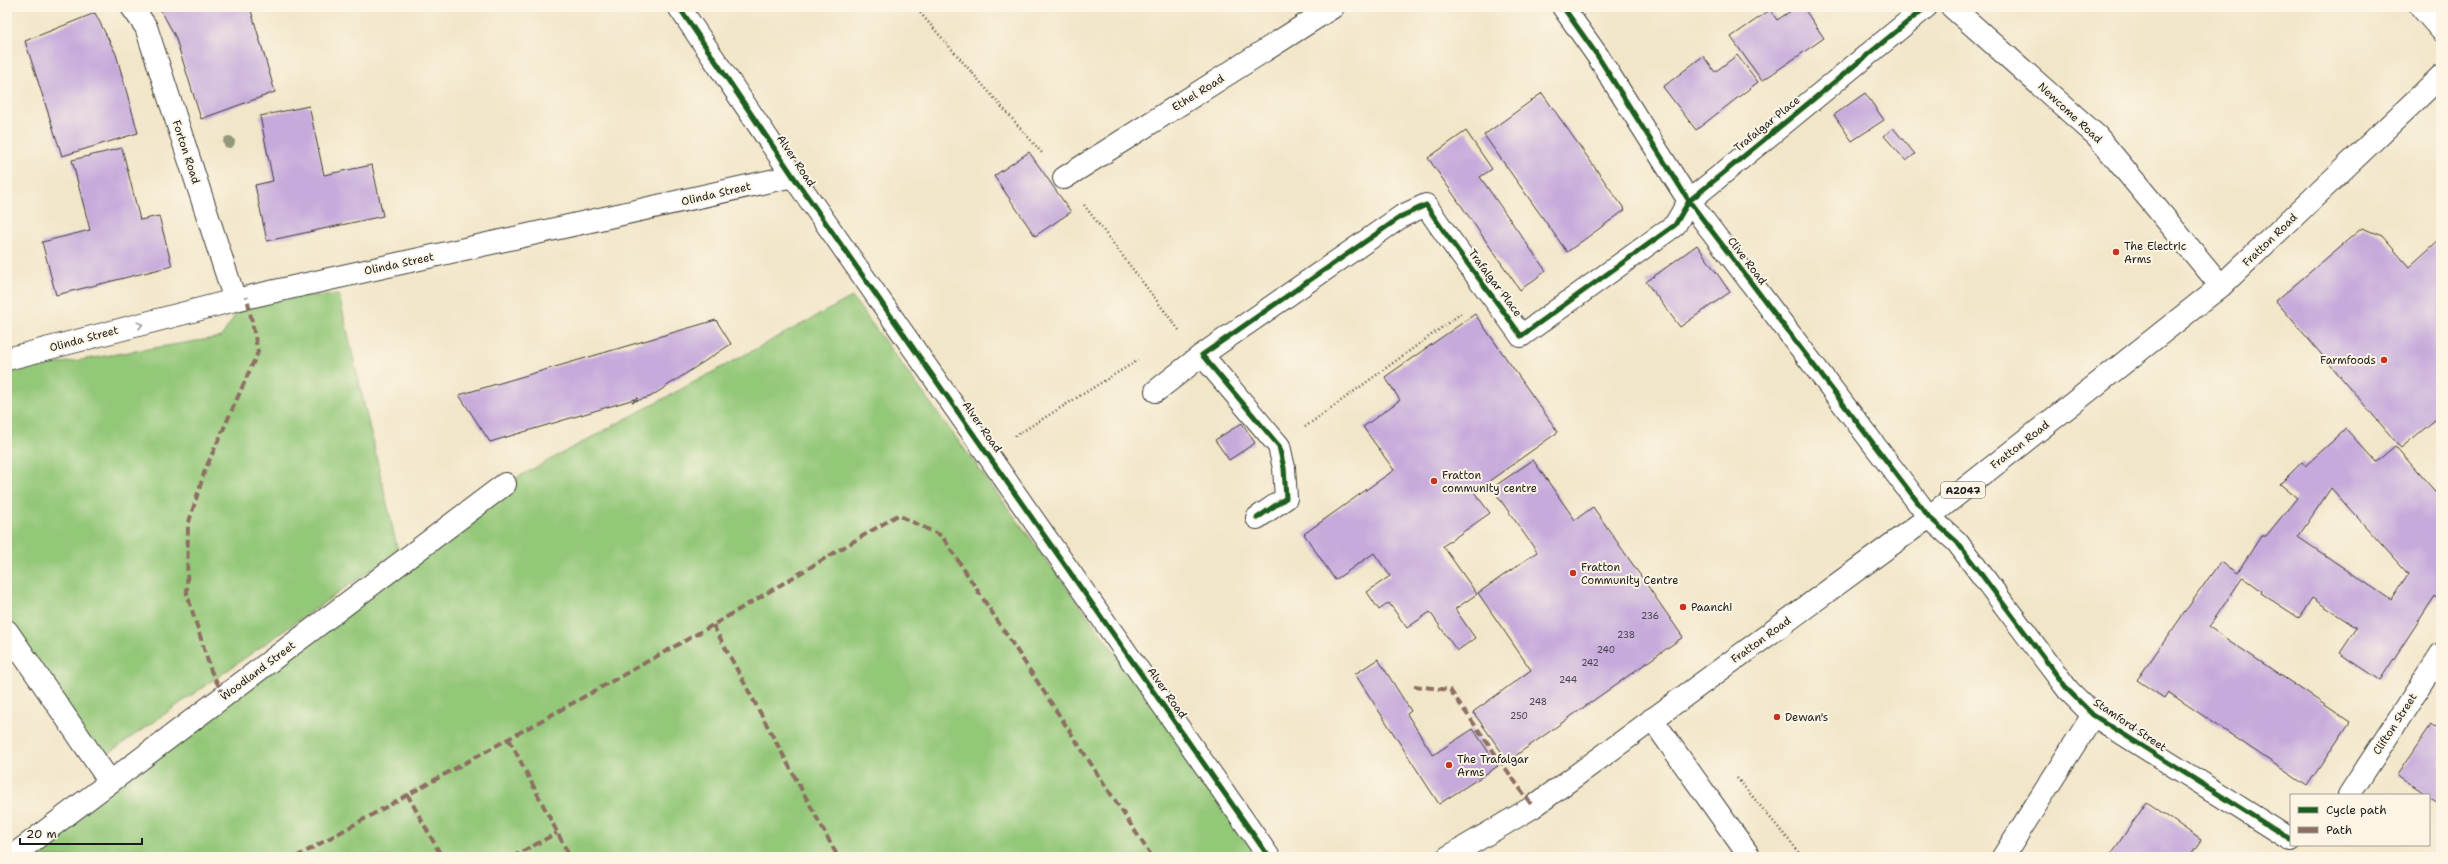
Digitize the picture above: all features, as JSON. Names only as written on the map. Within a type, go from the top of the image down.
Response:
[{"type":"street","name":"Forton Road","points":[[132,7],[146,27],[234,300]]},
{"type":"street","name":"Alver Road","points":[[679,7],[793,176],[988,452],[1269,857]]},
{"type":"street","name":"Ethel Road","points":[[1064,178],[1333,7]]},
{"type":"street","name":"Clive Road","points":[[1563,7],[1597,55],[1689,201],[1929,517]]},
{"type":"street","name":"Trafalgar Place","points":[[1202,355],[1402,216],[1426,205],[1446,236],[1491,292],[1521,336],[1675,225],[1689,201],[1926,7]]},
{"type":"street","name":"Newcome Road","points":[[1952,7],[2097,136],[2221,286]]},
{"type":"street","points":[[2421,7],[2441,30]]},
{"type":"street","name":"Fratton Road","points":[[1448,857],[1533,807],[1929,517],[2221,286],[2441,76]]},
{"type":"street","name":"Olinda Street","points":[[7,359],[234,300],[793,176]]},
{"type":"street","points":[[1156,391],[1202,355],[1279,446],[1284,468],[1286,498],[1257,518]]},
{"type":"street","name":"Woodland Street","points":[[11,857],[505,484]]},
{"type":"street","name":"Stamford Street","points":[[1929,517],[1956,542],[2068,690],[2093,715],[2290,839]]},
{"type":"street","points":[[7,631],[110,782]]},
{"type":"street","name":"Clifton Street","points":[[2351,794],[2441,654]]},
{"type":"street","points":[[2003,857],[2093,715]]},
{"type":"street","points":[[1652,719],[1750,857]]},
{"type":"path","points":[[1279,446],[1491,292]]},
{"type":"path","points":[[988,452],[1141,358]]},
{"type":"path","points":[[1734,774],[1803,857]]},
{"type":"green space","points":[[339,295],[398,551],[96,762],[7,631],[7,372],[221,337],[247,297]]},
{"type":"green space","points":[[852,297],[1266,857],[11,857],[505,484]]},
{"type":"building","points":[[159,7],[250,7],[275,92],[201,119],[175,36]]},
{"type":"building","points":[[1797,7],[1803,7],[1824,38],[1762,81],[1731,37],[1770,10],[1777,20]]},
{"type":"building","points":[[95,13],[116,54],[138,133],[62,156],[25,41]]},
{"type":"building","points":[[1737,55],[1758,82],[1696,130],[1663,87],[1703,56],[1715,72]]},
{"type":"building","points":[[1542,93],[1625,210],[1567,252],[1484,135]]},
{"type":"building","points":[[1865,93],[1884,120],[1852,141],[1834,115]]},
{"type":"building","points":[[309,106],[324,175],[372,165],[383,216],[267,241],[255,185],[273,181],[260,116]]},
{"type":"building","points":[[1893,128],[1915,154],[1906,161],[1884,136]]},
{"type":"building","points":[[1466,131],[1492,169],[1480,177],[1546,271],[1520,290],[1428,158]]},
{"type":"building","points":[[122,148],[140,220],[159,216],[172,266],[56,295],[42,242],[90,230],[72,160]]},
{"type":"building","points":[[1029,152],[1071,212],[1035,236],[994,176]]},
{"type":"building","name":"Farmfoods","points":[[2362,228],[2382,236],[2409,267],[2441,238],[2441,415],[2401,448],[2276,301]]},
{"type":"building","points":[[1697,245],[1730,292],[1680,327],[1646,282]]},
{"type":"building","name":"Fratton community centre","points":[[1475,314],[1558,432],[1474,492],[1490,513],[1443,546],[1477,594],[1455,609],[1475,638],[1457,651],[1430,612],[1407,628],[1389,603],[1379,610],[1367,592],[1390,576],[1374,553],[1335,580],[1304,534],[1394,470],[1363,427],[1400,400],[1385,377]]},
{"type":"building","points":[[716,320],[731,344],[650,397],[632,402],[638,398],[490,442],[459,395]]},
{"type":"building","points":[[1242,423],[1255,443],[1229,460],[1215,440]]},
{"type":"building","points":[[2346,429],[2376,462],[2395,446],[2441,498],[2441,602],[2435,596],[2380,680],[2340,653],[2357,628],[2312,598],[2299,618],[2261,593],[2262,591],[2243,577],[2209,627],[2350,722],[2307,786],[2168,692],[2164,698],[2137,680],[2220,562],[2237,573],[2261,536],[2266,536],[2297,498],[2280,484],[2302,462],[2305,466]],"holes":[[[2331,488],[2408,574],[2391,600],[2298,537]]]},
{"type":"building","name":"Fratton Community Centre","points":[[1533,460],[1575,520],[1593,507],[1683,637],[1508,761],[1473,712],[1531,670],[1478,593],[1537,552],[1492,488]]},
{"type":"building","points":[[1378,659],[1411,711],[1407,714],[1433,755],[1473,729],[1498,766],[1439,804],[1355,674]]},
{"type":"building","points":[[2431,725],[2441,732],[2441,804],[2430,797],[2430,794],[2426,794],[2397,775]]},
{"type":"building","points":[[2147,802],[2201,840],[2189,857],[2109,857]]},
{"type":"marked path","points":[[224,696],[211,671],[187,594],[188,525],[205,470],[258,352],[247,297]]},
{"type":"marked path","points":[[296,857],[713,625],[898,515],[942,536],[1152,857]]},
{"type":"marked path","points":[[713,625],[838,857]]},
{"type":"marked path","points":[[1414,686],[1450,690],[1533,807]]},
{"type":"marked path","points":[[509,739],[570,857]]},
{"type":"marked path","points":[[407,794],[442,857]]},
{"type":"marked path","points":[[512,857],[557,833]]},
{"type":"cycle path","points":[[679,7],[793,176],[1269,857]]},
{"type":"cycle path","points":[[1563,7],[1597,55],[1689,201],[1929,517],[1957,542],[2068,690],[2093,715],[2290,839]]},
{"type":"cycle path","points":[[1257,518],[1286,498],[1284,468],[1279,446],[1202,355],[1402,216],[1426,205],[1521,336],[1675,225],[1689,201],[1926,7]]},
{"type":"place","name":"The Electric Arms","points":[[2116,252]]},
{"type":"place","name":"Farmfoods","points":[[2384,360]]},
{"type":"place","name":"Fratton community centre","points":[[1434,481]]},
{"type":"place","name":"Fratton Community Centre","points":[[1573,573]]},
{"type":"place","name":"Paanchi","points":[[1683,607]]},
{"type":"place","name":"Dewan's","points":[[1777,717]]},
{"type":"place","name":"The Trafalgar Arms","points":[[1449,765]]}]
